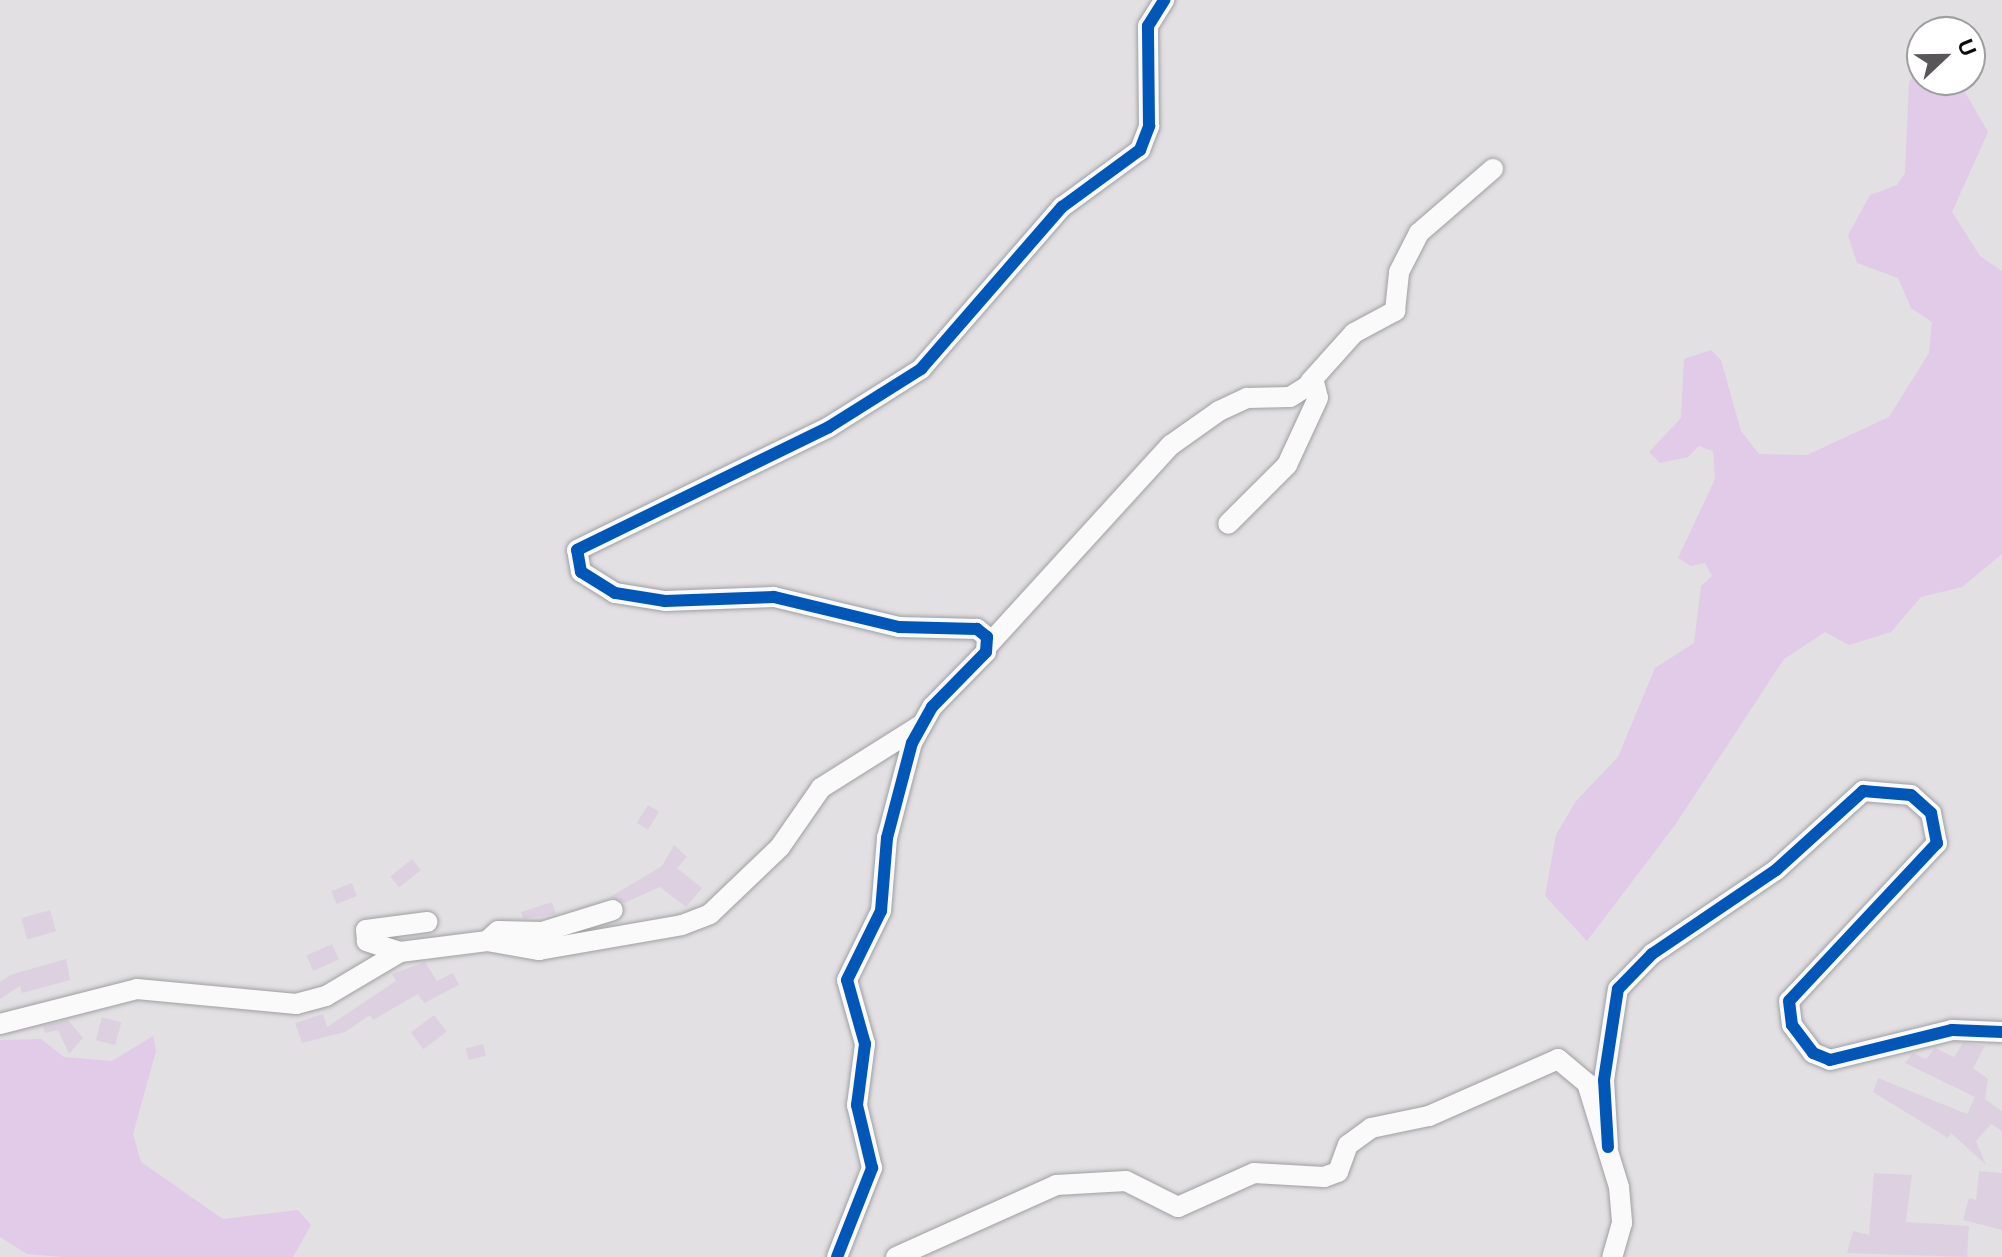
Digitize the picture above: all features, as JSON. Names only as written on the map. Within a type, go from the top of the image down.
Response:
[{"type":"street","points":[[989,644],[977,629],[899,627],[801,600],[629,596],[593,583],[575,558],[595,535],[829,427],[921,369],[1062,207],[1140,150],[1149,126],[1148,26],[1164,0]]},
{"type":"street","points":[[0,1024],[137,989],[311,1001],[400,952],[487,941],[539,950],[662,931],[710,914],[780,847],[821,788],[921,725],[989,644],[1171,445],[1219,411],[1247,398],[1290,397],[1310,382],[1354,333],[1395,311],[1399,272],[1419,233],[1493,169]]},
{"type":"street","points":[[1228,524],[1287,465],[1318,398],[1310,382]]},
{"type":"street","points":[[837,1257],[872,1168],[857,1105],[865,1044],[847,980],[877,925],[894,805],[921,725]]},
{"type":"street","points":[[1612,1257],[1622,1223],[1608,1147],[1604,1080],[1618,989],[1652,954],[1776,870],[1863,791],[1911,795],[1931,813],[1937,843],[1789,1001],[1792,1025],[1813,1053],[1830,1060],[1952,1030],[2002,1032]]},
{"type":"street","points":[[487,941],[498,931],[542,932],[613,910]]},
{"type":"street","points":[[400,952],[367,941],[366,930],[427,922]]},
{"type":"street","points":[[896,1257],[1056,1185],[1126,1181],[1178,1207],[1254,1173],[1324,1177],[1338,1172],[1348,1145],[1371,1128],[1429,1116],[1558,1059],[1587,1083],[1608,1147]]},
{"type":"shaded area","points":[[1908,96],[1967,96],[1988,132],[1952,212],[1980,256],[2002,271],[2002,554],[1962,587],[1921,597],[1891,632],[1849,645],[1825,632],[1784,659],[1675,825],[1587,941],[1545,896],[1556,835],[1576,801],[1618,757],[1655,668],[1694,643],[1701,586],[1712,576],[1705,563],[1691,566],[1678,558],[1715,479],[1713,451],[1699,446],[1688,457],[1660,463],[1649,452],[1681,418],[1684,359],[1711,350],[1721,360],[1741,431],[1759,454],[1807,455],[1889,417],[1929,353],[1932,322],[1911,308],[1898,278],[1857,263],[1848,235],[1870,195],[1897,185],[1905,173]]},
{"type":"shaded area","points":[[153,1036],[156,1051],[133,1134],[141,1162],[223,1219],[298,1210],[311,1225],[293,1257],[62,1257],[27,1254],[0,1237],[0,1040],[41,1039],[64,1057],[112,1061]]},
{"type":"building","points":[[648,805],[659,812],[648,830],[637,823]]},
{"type":"building","points":[[674,845],[687,857],[677,868],[702,888],[686,907],[660,887],[624,903],[610,897],[662,866]]},
{"type":"building","points":[[412,859],[421,870],[399,888],[390,877]]},
{"type":"building","points":[[352,883],[357,896],[336,904],[331,891]]},
{"type":"building","points":[[552,902],[556,914],[523,919],[521,912]]},
{"type":"building","points":[[50,910],[56,931],[27,939],[21,918]]},
{"type":"building","points":[[332,944],[339,960],[313,971],[306,955]]},
{"type":"building","points":[[66,959],[70,980],[22,993],[20,986],[0,999],[0,982],[10,975]]},
{"type":"building","points":[[425,962],[437,981],[453,973],[459,985],[424,1003],[418,994],[373,1020],[370,1015],[345,1032],[302,1043],[295,1023],[323,1014],[327,1027],[396,981],[392,974]]},
{"type":"building","points":[[434,1015],[447,1032],[423,1049],[411,1032]]},
{"type":"building","points":[[102,1017],[121,1022],[115,1045],[96,1040]]},
{"type":"building","points":[[68,1020],[83,1038],[69,1054],[58,1030],[45,1033],[43,1026]]},
{"type":"building","points":[[1963,1043],[1985,1046],[1973,1068],[1988,1079],[1985,1099],[2002,1111],[2002,1131],[1991,1124],[1976,1141],[1986,1165],[1951,1133],[1948,1138],[1873,1092],[1878,1078],[1967,1114],[1975,1097],[1905,1063],[1913,1053],[1926,1059],[1935,1048],[1954,1057]]},
{"type":"building","points":[[483,1044],[486,1056],[468,1060],[466,1048]]},
{"type":"building","points":[[1979,1171],[2002,1173],[2002,1230],[1963,1220],[1969,1198],[1976,1200]]},
{"type":"building","points":[[1874,1173],[1912,1175],[1906,1222],[1969,1226],[1967,1257],[1847,1253],[1853,1231],[1869,1235]]},
{"type":"cycle path","points":[[837,1257],[872,1168],[857,1105],[865,1044],[847,980],[881,911],[887,838],[912,743],[932,707],[986,652],[987,637],[977,629],[899,627],[774,597],[665,601],[615,593],[581,572],[577,550],[829,427],[921,369],[1062,207],[1140,150],[1149,126],[1148,26],[1164,0]]},
{"type":"cycle path","points":[[1608,1147],[1604,1080],[1618,989],[1652,954],[1776,870],[1863,791],[1911,795],[1931,813],[1937,843],[1789,1001],[1792,1025],[1813,1053],[1830,1060],[1952,1030],[2002,1032]]}]
